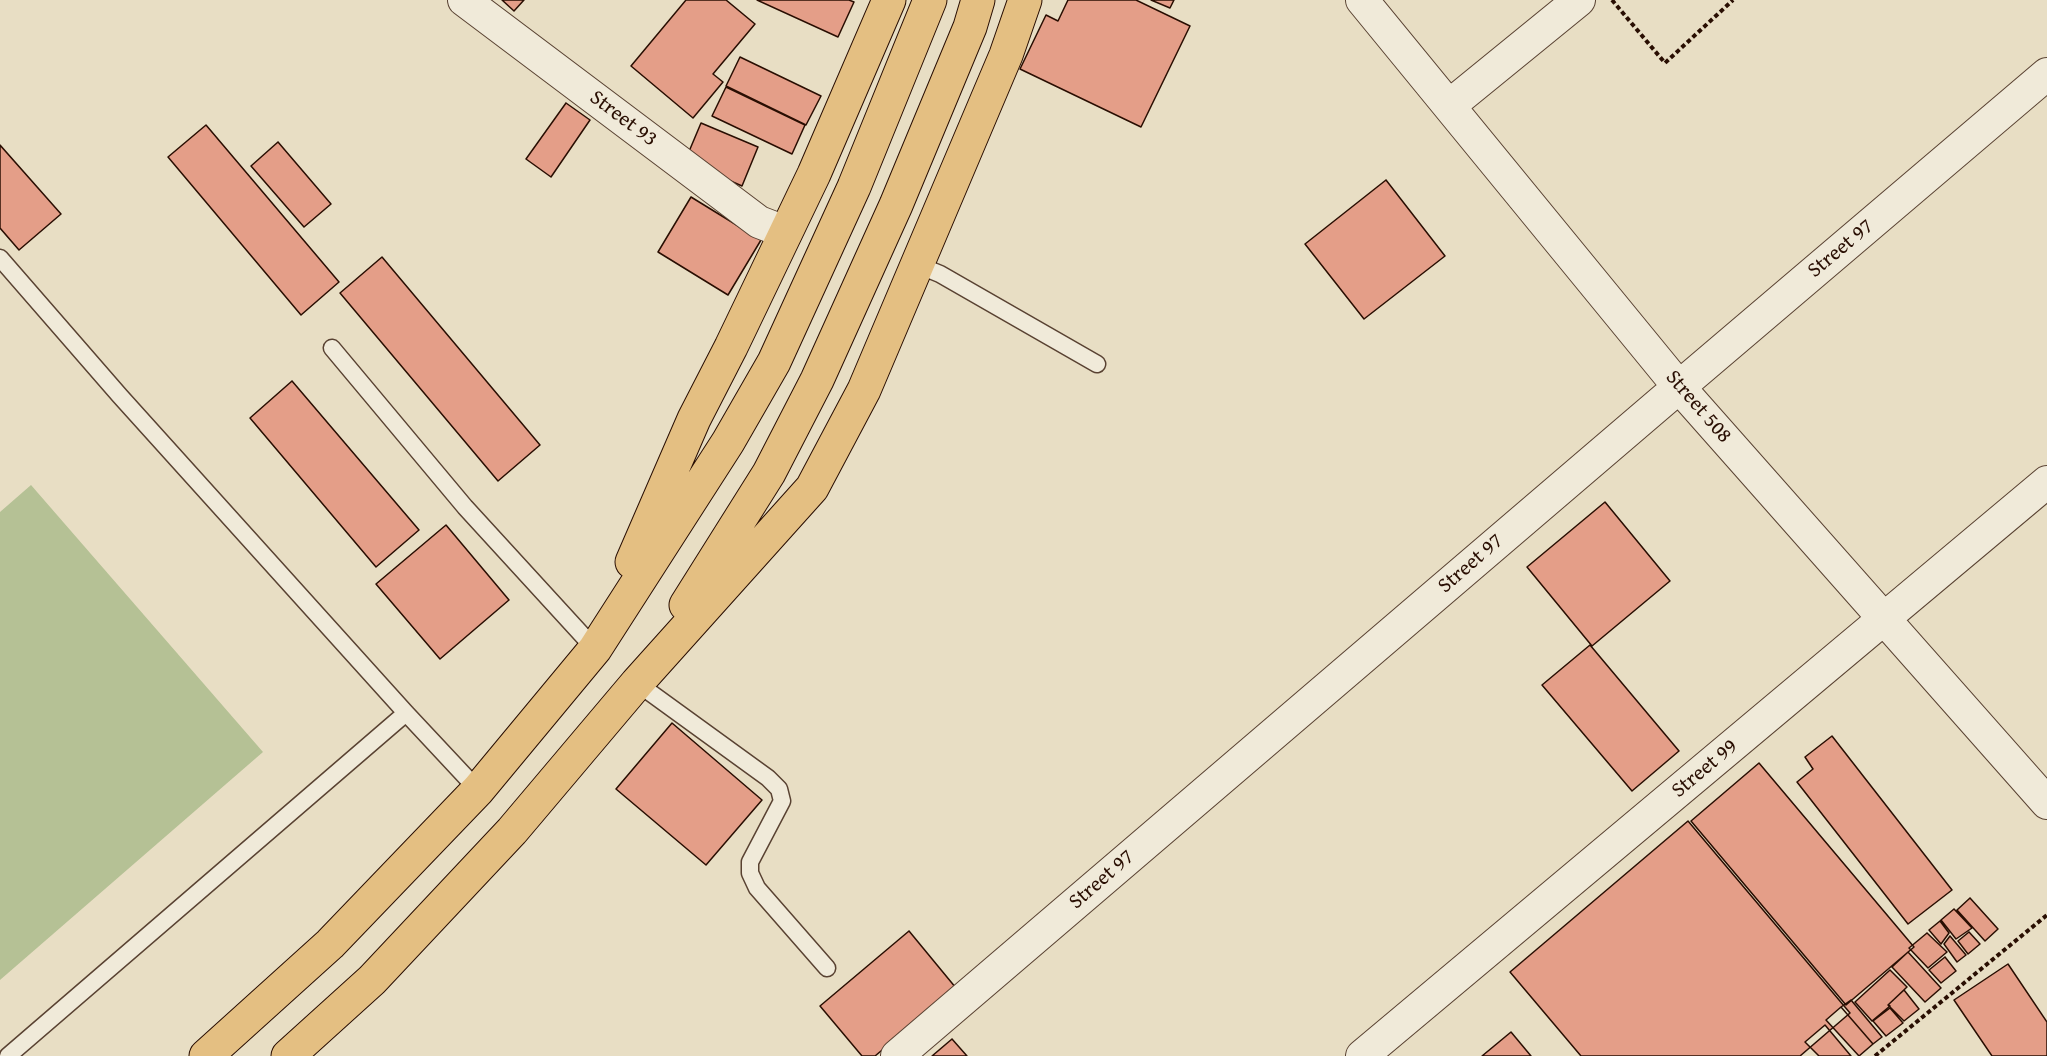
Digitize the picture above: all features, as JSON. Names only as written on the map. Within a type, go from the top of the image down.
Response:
[{"type":"highway","points":[[595,649],[694,419],[731,347],[813,174],[889,0]]},
{"type":"highway","points":[[206,1056],[330,944],[478,790],[595,649],[728,442],[774,362],[854,187],[930,0]]},
{"type":"highway","points":[[637,683],[769,473],[817,380],[896,205],[970,27],[978,0]]},
{"type":"highway","points":[[288,1056],[372,980],[512,831],[637,683],[812,488],[864,390],[1006,55],[1025,0]]},
{"type":"street","name":"Street 93","points":[[464,0],[759,222],[785,232]]},
{"type":"street","name":"Street 508","points":[[1362,0],[1679,387],[2047,803]]},
{"type":"street","points":[[1449,105],[1579,0]]},
{"type":"street","name":"Street 97","points":[[897,1056],[2047,74]]},
{"type":"street","name":"Street 99","points":[[1362,1056],[2047,482]]},
{"type":"lane","points":[[0,258],[120,396],[478,790]]},
{"type":"lane","points":[[918,265],[940,274],[1097,364]]},
{"type":"lane","points":[[332,348],[465,507],[595,649]]},
{"type":"lane","points":[[637,683],[768,778],[779,789],[782,801],[750,862],[750,873],[757,888],[827,968]]},
{"type":"lane","points":[[8,1056],[406,712]]},
{"type":"path","points":[[1612,0],[1665,63],[1733,0]]},
{"type":"path","points":[[1875,1056],[2047,915]]},
{"type":"green space","points":[[31,485],[263,752],[0,980],[0,512]]},
{"type":"building","points":[[502,0],[524,0],[514,11]]},
{"type":"building","points":[[686,0],[726,0],[755,24],[713,74],[723,82],[693,118],[631,66]]},
{"type":"building","points":[[757,0],[849,0],[854,2],[838,37]]},
{"type":"building","points":[[1068,0],[1136,0],[1190,26],[1141,127],[1020,69],[1046,15],[1058,21]]},
{"type":"building","points":[[1151,0],[1174,0],[1170,8]]},
{"type":"building","points":[[740,57],[821,96],[806,125],[726,86]]},
{"type":"building","points":[[726,87],[805,125],[792,154],[712,116]]},
{"type":"building","points":[[566,103],[590,120],[551,177],[526,159]]},
{"type":"building","points":[[701,123],[758,147],[742,186],[685,161]]},
{"type":"building","points":[[206,125],[339,282],[301,315],[168,157]]},
{"type":"building","points":[[278,142],[331,204],[304,227],[251,166]]},
{"type":"building","points":[[0,145],[61,214],[19,250],[0,228]]},
{"type":"building","points":[[1386,180],[1445,256],[1364,319],[1305,244]]},
{"type":"building","points":[[691,197],[761,240],[728,295],[658,252]]},
{"type":"building","points":[[382,257],[540,445],[498,481],[340,293]]},
{"type":"building","points":[[292,381],[419,530],[376,567],[250,418]]},
{"type":"building","points":[[1605,502],[1670,581],[1592,646],[1527,567]]},
{"type":"building","points":[[446,525],[509,600],[440,659],[376,584]]},
{"type":"building","points":[[1590,645],[1679,751],[1632,791],[1542,685]]},
{"type":"building","points":[[672,723],[762,800],[706,865],[616,789]]},
{"type":"building","points":[[1832,736],[1952,890],[1908,924],[1797,782],[1813,769],[1805,757]]},
{"type":"building","points":[[1759,763],[1914,947],[1846,1005],[1691,821]]},
{"type":"building","points":[[1688,821],[1850,1013],[1800,1056],[1581,1056],[1510,972]]},
{"type":"building","points":[[1970,898],[1998,929],[1985,941],[1957,910]]},
{"type":"building","points":[[1954,909],[1972,928],[1956,939],[1941,920]]},
{"type":"building","points":[[1940,921],[1949,933],[1941,944],[1929,930]]},
{"type":"building","points":[[909,931],[956,988],[875,1056],[862,1056],[820,1006]]},
{"type":"building","points":[[1969,932],[1980,944],[1968,954],[1958,941]]},
{"type":"building","points":[[1927,933],[1947,952],[1928,968],[1909,948]]},
{"type":"building","points":[[1950,936],[1966,955],[1957,962],[1944,944]]},
{"type":"building","points":[[1908,952],[1941,988],[1925,1002],[1892,967]]},
{"type":"building","points":[[1945,957],[1956,971],[1941,983],[1929,970]]},
{"type":"building","points":[[2008,964],[2047,1022],[2047,1056],[1992,1056],[1954,1000]]},
{"type":"building","points":[[1890,970],[1907,987],[1872,1021],[1855,1002]]},
{"type":"building","points":[[1904,990],[1919,1009],[1904,1021],[1888,1005]]},
{"type":"building","points":[[1851,1000],[1882,1037],[1873,1044],[1841,1007]]},
{"type":"building","points":[[1841,1007],[1873,1044],[1859,1056],[1826,1020]]},
{"type":"building","points":[[1890,1008],[1903,1023],[1886,1036],[1873,1021]]},
{"type":"building","points":[[1825,1025],[1851,1056],[1819,1056],[1805,1042]]},
{"type":"building","points":[[1511,1032],[1531,1056],[1482,1056]]},
{"type":"building","points":[[952,1039],[967,1056],[932,1056]]}]
